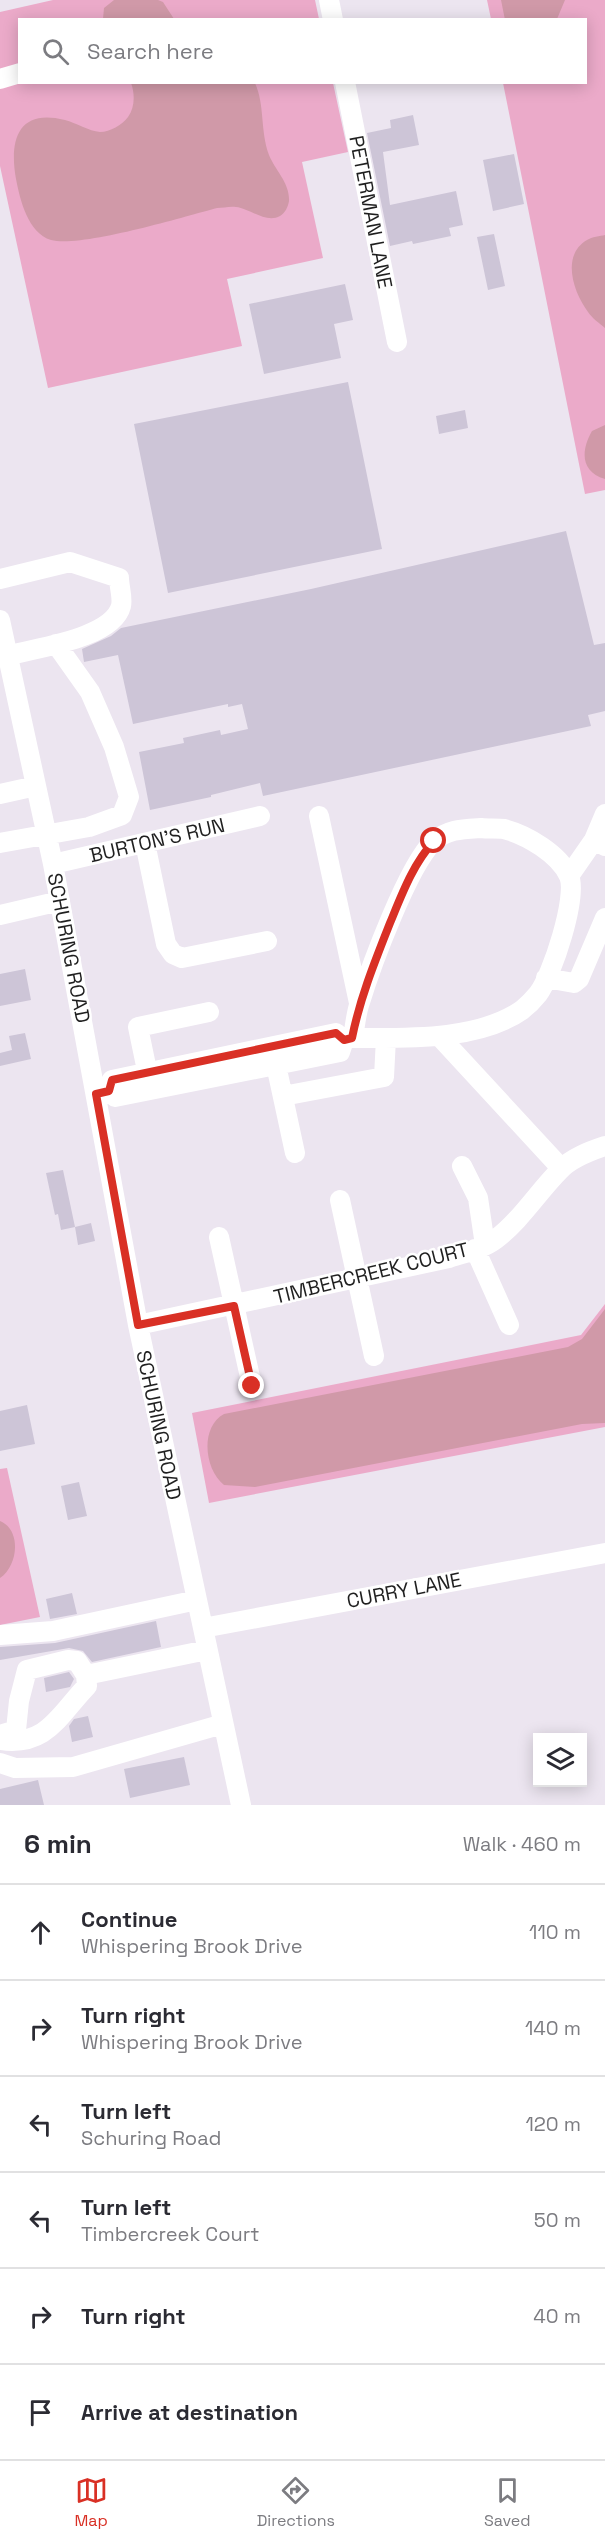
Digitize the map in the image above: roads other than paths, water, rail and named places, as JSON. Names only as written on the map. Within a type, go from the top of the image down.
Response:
[{"type":"street","points":[[329,0],[333,18]]},
{"type":"street","points":[[0,79],[18,74]]},
{"type":"street","name":"PETERMAN LANE","points":[[345,84],[397,342]]},
{"type":"street","points":[[0,579],[70,562],[119,578],[121,606],[108,625],[75,639],[15,654],[3,652]]},
{"type":"street","name":"SCHURING ROAD","points":[[0,621],[3,652],[36,786],[102,1092],[138,1325],[241,1805]]},
{"type":"street","points":[[0,843],[89,827],[122,815],[129,797],[114,747],[90,692],[56,644]]},
{"type":"street","points":[[0,794],[36,786]]},
{"type":"street","points":[[569,876],[599,843],[605,814]]},
{"type":"street","name":"BURTON'S RUN","points":[[53,864],[260,816]]},
{"type":"street","points":[[319,816],[359,1003]]},
{"type":"street","points":[[102,1092],[112,1080],[149,1081],[274,1055],[336,1033],[348,1039],[440,1037],[499,1022],[522,1010],[539,993],[560,948],[572,888],[569,876],[545,848],[504,829],[457,829],[444,834],[424,852],[405,887],[359,1003],[348,1039]]},
{"type":"street","points":[[145,843],[166,944],[173,954],[182,958],[267,941]]},
{"type":"street","points":[[0,915],[60,901]]},
{"type":"street","points":[[546,978],[568,983],[574,983],[579,979],[605,918]]},
{"type":"street","points":[[149,1081],[138,1027],[209,1012]]},
{"type":"street","points":[[440,1037],[561,1168]]},
{"type":"street","points":[[283,1096],[384,1077],[386,1038]]},
{"type":"street","points":[[274,1055],[295,1153]]},
{"type":"street","name":"TIMBERCREEK COURT","points":[[138,1325],[449,1258],[480,1247],[495,1240],[514,1223],[561,1168],[588,1152],[605,1146]]},
{"type":"street","points":[[462,1166],[478,1198],[480,1247],[509,1325]]},
{"type":"street","points":[[340,1200],[374,1356]]},
{"type":"street","points":[[219,1237],[252,1386]]},
{"type":"street","name":"CURRY LANE","points":[[203,1628],[605,1553]]},
{"type":"street","points":[[0,1635],[53,1631],[197,1600]]},
{"type":"street","points":[[86,1675],[207,1650]]},
{"type":"street","points":[[0,1735],[16,1730],[19,1701],[27,1670],[68,1660],[77,1661],[86,1675],[87,1686],[58,1721],[39,1737],[16,1743],[0,1740]]},
{"type":"street","points":[[0,1763],[15,1768],[73,1767],[223,1724]]}]
